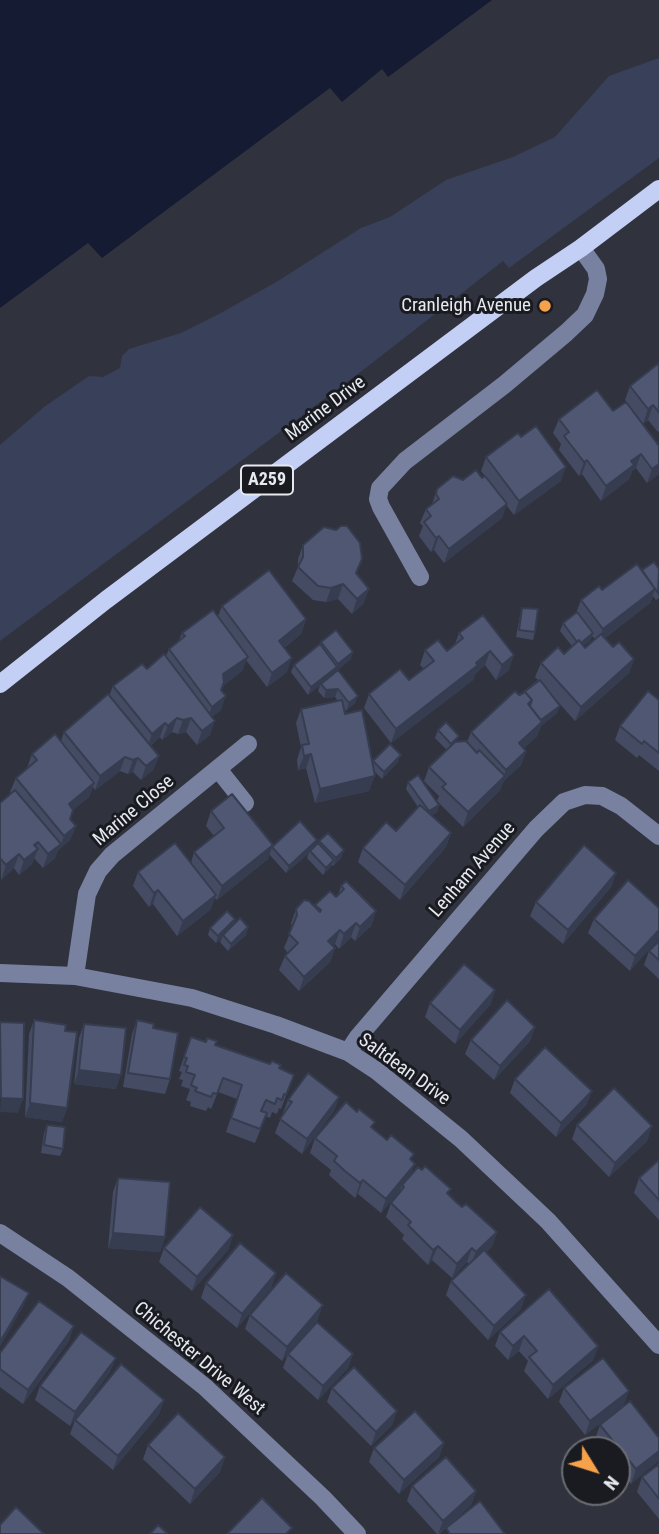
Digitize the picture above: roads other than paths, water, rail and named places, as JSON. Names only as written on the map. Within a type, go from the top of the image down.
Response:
[{"type":"main road","name":"Marine Drive","points":[[0,684],[106,600],[659,189]]},
{"type":"street","points":[[420,577],[381,507],[378,499],[380,488],[405,461],[504,385],[585,315],[595,294],[598,279],[596,269],[581,248]]},
{"type":"street","name":"Marine Close","points":[[75,976],[87,894],[98,871],[112,855],[248,744]]},
{"type":"street","points":[[218,769],[245,803]]},
{"type":"street","name":"Lenham Avenue","points":[[348,1052],[536,829],[564,802],[585,794],[602,796],[621,806],[659,836]]},
{"type":"street","name":"Saltdean Drive","points":[[0,973],[75,976],[192,998],[348,1052],[377,1071],[461,1139],[548,1221],[659,1345]]},
{"type":"street","name":"Chichester Drive West","points":[[0,1233],[68,1278],[199,1382],[285,1461],[357,1534]]},
{"type":"place","name":"Cranleigh Avenue","points":[[545,306]]}]
